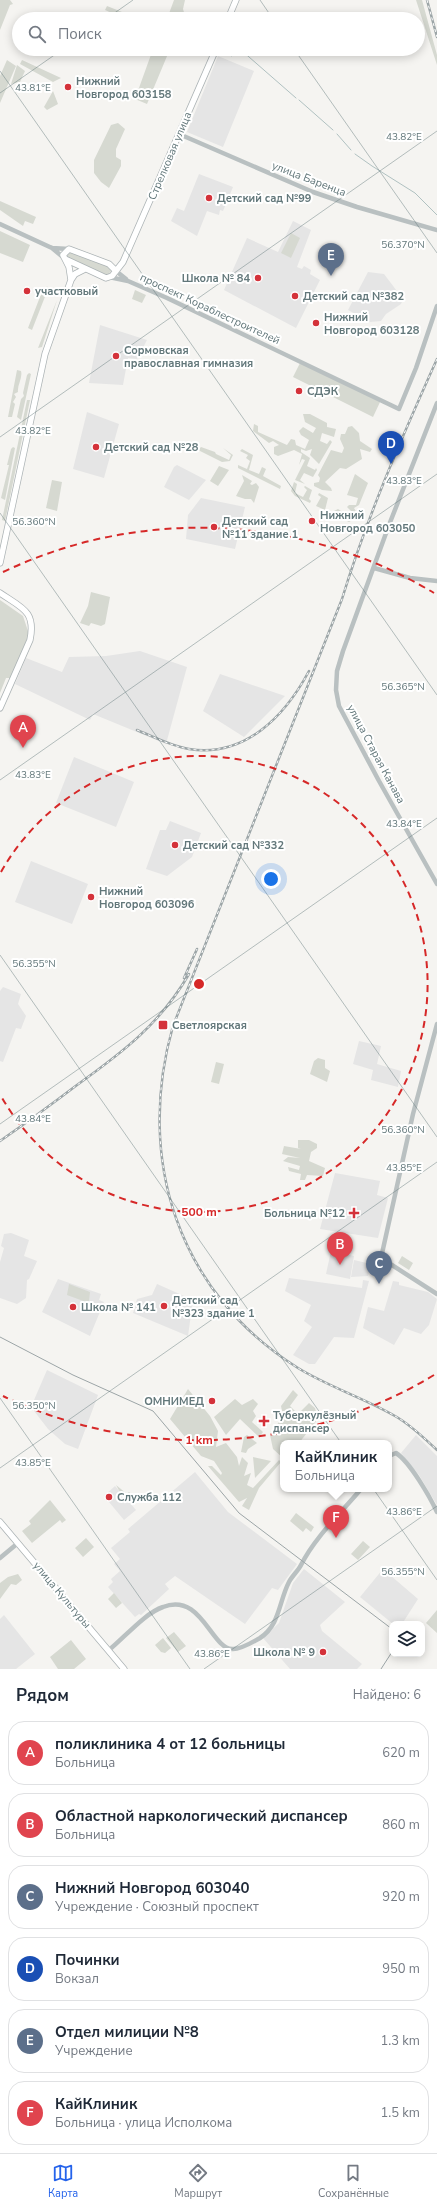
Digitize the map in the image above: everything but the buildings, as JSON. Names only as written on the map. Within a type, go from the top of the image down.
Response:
[{"type":"main road","points":[[231,12],[236,0]]},
{"type":"main road","name":"Стрелковая улица","points":[[109,277],[123,262],[213,56]]},
{"type":"main road","points":[[71,280],[64,259],[64,253],[69,249],[109,264],[116,271]]},
{"type":"main road","points":[[64,259],[85,270],[100,276],[109,277]]},
{"type":"main road","points":[[109,264],[123,262]]},
{"type":"main road","points":[[0,563],[45,354],[71,280],[76,274],[85,270]]},
{"type":"main road","points":[[0,593],[26,612],[31,618],[32,628],[30,640],[0,708]]},
{"type":"main road","name":"улица Культуры","points":[[0,1522],[124,1669]]},
{"type":"street","name":"улица Баренца","points":[[179,134],[313,192],[437,230]]},
{"type":"street","points":[[0,224],[52,248],[64,259]]},
{"type":"street","points":[[52,248],[69,249]]},
{"type":"street","points":[[116,271],[128,280]]},
{"type":"street","name":"проспект Кораблестроителей","points":[[109,277],[128,280],[398,408],[416,368],[437,306]]},
{"type":"street","name":"улица Старая Канава","points":[[437,403],[374,568],[337,671],[336,690],[339,706],[375,775],[437,884]]},
{"type":"street","points":[[374,568],[410,578],[437,581]]},
{"type":"street","points":[[437,1024],[413,1114],[381,1258],[437,1294]]},
{"type":"street","points":[[392,1455],[396,1453],[404,1460],[429,1496],[437,1512]]},
{"type":"street","points":[[109,1650],[162,1607],[171,1604],[189,1608],[197,1614],[227,1648],[234,1650],[262,1636],[272,1626],[289,1582],[301,1564],[320,1538],[358,1492]]},
{"type":"street","points":[[0,1558],[18,1543]]},
{"type":"shaded area","points":[[0,0],[10,0],[13,4],[10,5],[0,30]]},
{"type":"shaded area","points":[[174,0],[185,0],[184,12],[170,12]]},
{"type":"shaded area","points":[[416,0],[422,0],[437,55],[437,65],[425,28],[425,12],[420,12]]},
{"type":"shaded area","points":[[107,6],[122,12],[109,12],[105,10]]},
{"type":"shaded area","points":[[150,56],[167,56],[147,104],[135,99]]},
{"type":"shaded area","points":[[218,56],[254,71],[223,147],[187,132]]},
{"type":"shaded area","points":[[7,60],[16,66],[0,103],[0,76]]},
{"type":"shaded area","points":[[22,60],[61,78],[53,82],[20,64]]},
{"type":"shaded area","points":[[17,65],[25,71],[20,82],[11,84]]},
{"type":"shaded area","points":[[53,91],[58,104],[47,110],[44,107]]},
{"type":"shaded area","points":[[118,123],[125,129],[116,149],[116,157],[121,160],[121,166],[109,188],[101,182],[94,173],[94,160],[111,125]]},
{"type":"shaded area","name":"Детский сад №99","points":[[199,174],[233,187],[223,211],[220,210],[219,215],[207,211],[197,236],[171,221],[177,208],[184,211]]},
{"type":"shaded area","points":[[0,201],[36,217],[33,224],[25,221],[23,226],[0,210]]},
{"type":"shaded area","name":"Школа № 84","points":[[293,221],[311,230],[297,267],[302,269],[304,266],[311,270],[310,274],[320,280],[296,328],[224,290],[247,238],[278,252]]},
{"type":"shaded area","points":[[0,231],[30,245],[23,262],[0,253]]},
{"type":"shaded area","points":[[291,233],[300,238],[291,258],[281,253]]},
{"type":"shaded area","points":[[68,251],[108,266],[111,271],[108,275],[105,275],[66,257]]},
{"type":"shaded area","points":[[368,272],[384,274],[403,299],[401,304],[386,314],[381,321],[370,322],[348,310]]},
{"type":"shaded area","points":[[47,286],[48,289],[32,330],[28,328],[43,289],[46,290]]},
{"type":"shaded area","points":[[135,290],[146,295],[142,303],[132,299]]},
{"type":"shaded area","points":[[57,300],[42,347],[38,348]]},
{"type":"shaded area","name":"Сормовская православная гимназия","points":[[100,325],[147,340],[137,359],[128,358],[123,385],[89,383]]},
{"type":"shaded area","points":[[301,361],[381,400],[373,417],[293,377]]},
{"type":"shaded area","points":[[17,370],[21,371],[18,392],[14,394],[16,397],[13,402],[15,404],[12,417],[8,417]]},
{"type":"shaded area","points":[[29,373],[31,374],[21,420],[17,417],[21,399],[24,396],[23,393],[27,375]]},
{"type":"shaded area","points":[[27,400],[30,400],[5,521],[2,520]]},
{"type":"shaded area","name":"Детский сад №28","points":[[87,412],[119,424],[104,478],[73,469]]},
{"type":"shaded area","points":[[303,414],[310,414],[327,423],[327,427],[336,429],[334,437],[322,433],[320,441],[327,444],[330,440],[332,442],[319,464],[310,455],[312,449],[306,451],[301,449],[301,452],[310,458],[307,466],[315,470],[316,468],[317,470],[313,477],[304,473],[300,480],[305,484],[295,480],[305,460],[302,459],[299,465],[302,454],[294,450],[278,456],[274,454],[274,447],[279,445],[273,441],[269,443],[253,431],[254,424],[258,426],[258,432],[287,445],[291,439],[295,440],[296,445],[305,449],[309,440],[301,435],[299,431],[303,427],[313,433],[316,428],[305,422]]},
{"type":"shaded area","points":[[352,426],[359,433],[360,441],[372,449],[370,452],[360,449],[362,459],[346,469],[340,468],[325,482],[332,491],[322,490],[314,486],[314,483],[319,482],[320,478],[318,475],[331,450],[342,453],[344,448],[340,439],[341,434],[345,434],[348,427]]},
{"type":"shaded area","points":[[13,447],[15,448],[5,500],[1,498],[9,465],[7,465],[11,449]]},
{"type":"shaded area","points":[[201,447],[215,452],[216,454],[229,460],[231,455],[223,448],[233,455],[230,461],[222,462],[198,450]]},
{"type":"shaded area","points":[[242,449],[253,455],[249,470],[259,474],[262,467],[266,469],[263,476],[281,486],[280,489],[238,468],[238,465],[247,469],[250,461],[246,458],[248,455],[240,451]]},
{"type":"shaded area","points":[[177,465],[206,480],[189,500],[164,487],[174,467]]},
{"type":"shaded area","points":[[219,466],[229,470],[218,486],[210,481]]},
{"type":"shaded area","points":[[355,474],[368,483],[359,505],[354,508],[357,513],[354,519],[349,522],[334,515],[332,512],[338,509],[350,517],[352,512],[347,507],[349,505],[356,505],[358,498],[347,495]]},
{"type":"shaded area","points":[[242,475],[252,481],[250,484],[252,485],[256,483],[259,487],[254,503],[251,499],[236,496],[244,481]]},
{"type":"shaded area","points":[[52,480],[62,482],[57,511],[46,508]]},
{"type":"shaded area","points":[[294,482],[297,484],[295,493],[303,497],[307,490],[304,487],[305,486],[312,490],[309,499],[311,501],[310,503],[295,496],[291,491]]},
{"type":"shaded area","points":[[319,493],[328,498],[325,510],[316,506],[321,497],[318,495]]},
{"type":"shaded area","name":"Детский сад №11 здание 1","points":[[201,498],[245,507],[235,549],[186,539],[188,515]]},
{"type":"shaded area","points":[[91,592],[110,597],[105,624],[101,626],[91,623],[89,626],[80,623],[88,606]]},
{"type":"shaded area","points":[[0,600],[23,616],[29,634],[11,678],[6,678],[0,693]]},
{"type":"shaded area","points":[[140,651],[187,667],[166,744],[93,714],[90,720],[15,684],[26,658],[62,672],[69,657],[106,656]]},
{"type":"shaded area","points":[[220,674],[285,696],[244,737],[203,711]]},
{"type":"shaded area","points":[[74,757],[134,782],[116,827],[56,803]]},
{"type":"shaded area","name":"Детский сад №332","points":[[170,821],[201,833],[192,857],[167,876],[146,869],[160,830],[166,830]]},
{"type":"shaded area","points":[[31,861],[88,884],[72,924],[15,902]]},
{"type":"shaded area","points":[[3,987],[21,994],[18,1004],[26,1016],[21,1029],[16,1028],[3,1062],[0,1061],[0,991]]},
{"type":"shaded area","points":[[359,1041],[381,1046],[377,1064],[401,1071],[398,1087],[371,1080],[373,1070],[353,1064]]},
{"type":"shaded area","points":[[318,1058],[325,1060],[325,1068],[330,1071],[327,1082],[310,1074],[314,1061]]},
{"type":"shaded area","points":[[216,1062],[224,1064],[219,1084],[211,1082]]},
{"type":"shaded area","points":[[298,1140],[309,1140],[317,1144],[317,1148],[311,1152],[309,1161],[325,1168],[323,1176],[307,1175],[305,1180],[300,1180],[301,1174],[289,1171],[288,1167],[299,1170],[300,1166],[283,1161],[288,1157],[300,1158],[282,1154],[284,1146],[301,1149],[298,1148]]},
{"type":"shaded area","name":"Больница №12","points":[[335,1173],[380,1181],[377,1195],[388,1198],[378,1238],[320,1229]]},
{"type":"shaded area","points":[[11,1233],[29,1240],[24,1256],[37,1261],[29,1279],[27,1280],[26,1298],[17,1304],[0,1298],[0,1262],[4,1248],[1,1246],[4,1234]]},
{"type":"shaded area","points":[[331,1251],[354,1256],[350,1279],[326,1274]]},
{"type":"shaded area","points":[[402,1256],[413,1263],[409,1270],[398,1263]]},
{"type":"shaded area","points":[[354,1260],[371,1264],[368,1276],[351,1277]]},
{"type":"shaded area","points":[[289,1278],[362,1288],[363,1280],[369,1281],[354,1338],[334,1337],[315,1364],[309,1364],[293,1355],[312,1327],[304,1321],[311,1305],[285,1291]]},
{"type":"shaded area","name":"Школа № 141","points":[[58,1279],[101,1294],[99,1300],[104,1302],[90,1336],[42,1312]]},
{"type":"shaded area","points":[[393,1281],[399,1282],[399,1285],[428,1292],[437,1299],[429,1325],[421,1334],[404,1328],[394,1345],[363,1328],[368,1307],[384,1311]]},
{"type":"shaded area","points":[[69,1284],[90,1292],[89,1301],[86,1302],[67,1295]]},
{"type":"shaded area","name":"Детский сад №323 здание 1","points":[[157,1284],[193,1300],[188,1336],[133,1313],[137,1299],[152,1295]]},
{"type":"shaded area","points":[[47,1370],[98,1395],[78,1449],[65,1444],[48,1429],[31,1407]]},
{"type":"shaded area","points":[[188,1389],[210,1416],[218,1431],[216,1447],[226,1443],[237,1457],[239,1466],[242,1457],[248,1463],[244,1476],[251,1473],[247,1485],[253,1488],[279,1460],[280,1461],[280,1463],[259,1488],[249,1510],[242,1506],[247,1498],[239,1502],[208,1466],[212,1466],[221,1475],[222,1473],[214,1461],[201,1456],[170,1419]]},
{"type":"shaded area","points":[[293,1390],[298,1395],[290,1406],[298,1414],[309,1403],[315,1408],[318,1419],[301,1440],[280,1440],[280,1455],[273,1449],[270,1435],[283,1416],[281,1406]]},
{"type":"shaded area","points":[[235,1399],[242,1405],[253,1399],[258,1404],[253,1411],[256,1416],[252,1422],[263,1432],[259,1437],[240,1419],[226,1435],[214,1417]]},
{"type":"shaded area","points":[[247,1435],[257,1443],[248,1449],[246,1453],[241,1452],[244,1437]]},
{"type":"shaded area","points":[[416,1435],[437,1456],[437,1505],[419,1475],[401,1453]]},
{"type":"shaded area","points":[[253,1457],[271,1461],[255,1478]]},
{"type":"shaded area","points":[[195,1472],[228,1512],[297,1564],[278,1590],[272,1588],[245,1624],[175,1576],[165,1584],[169,1589],[141,1615],[139,1614],[135,1617],[108,1587],[113,1582],[111,1579],[120,1571],[114,1564],[120,1559],[111,1548],[130,1532],[128,1529]]},
{"type":"shaded area","points":[[116,1485],[127,1494],[129,1492],[134,1497],[135,1501],[131,1504],[122,1496]]},
{"type":"shaded area","points":[[115,1486],[136,1510],[124,1520],[104,1496]]},
{"type":"shaded area","points":[[50,1500],[66,1520],[62,1523],[60,1520],[32,1543],[22,1531],[31,1524],[29,1521]]},
{"type":"shaded area","points":[[296,1513],[314,1527],[311,1532],[306,1528],[303,1532],[290,1521]]},
{"type":"shaded area","points":[[86,1538],[94,1547],[83,1557],[75,1548]]},
{"type":"shaded area","points":[[363,1541],[370,1547],[358,1560],[351,1554]]},
{"type":"shaded area","points":[[304,1569],[345,1602],[320,1625],[322,1631],[362,1664],[357,1669],[290,1669],[263,1638],[279,1623],[293,1583]]},
{"type":"shaded area","points":[[383,1569],[418,1599],[404,1621],[389,1621],[360,1597]]},
{"type":"shaded area","points":[[18,1574],[22,1580],[16,1585],[11,1584],[0,1599],[0,1583],[8,1577]]},
{"type":"shaded area","points":[[114,1593],[122,1603],[116,1608],[108,1599]]},
{"type":"shaded area","points":[[437,1610],[437,1633],[426,1623]]},
{"type":"shaded area","points":[[4,1615],[35,1654],[16,1669],[0,1669],[0,1619]]},
{"type":"shaded area","points":[[174,1632],[186,1646],[178,1652],[166,1638]]},
{"type":"shaded area","points":[[163,1638],[171,1648],[165,1653],[161,1652],[155,1645]]},
{"type":"shaded area","points":[[71,1640],[86,1659],[74,1669],[58,1669],[50,1657]]},
{"type":"waterway","points":[[248,56],[296,98]]},
{"type":"waterway","points":[[299,100],[333,130]]},
{"type":"waterway","points":[[337,134],[351,150]]},
{"type":"waterway","points":[[355,154],[415,193],[437,215]]},
{"type":"tram line","points":[[0,1337],[73,1375],[153,1411],[239,1513],[389,1627]]},
{"type":"tram line","points":[[381,1669],[389,1657]]},
{"type":"railway","points":[[427,0],[437,37]]},
{"type":"railway","points":[[437,359],[398,448],[362,538],[342,599],[173,1026],[163,1076],[160,1125],[164,1173],[176,1219],[196,1262],[222,1302],[257,1337],[298,1368],[395,1416],[422,1436],[437,1450]]},
{"type":"railway","points":[[137,730],[182,748],[209,750],[228,747],[245,740],[261,730],[275,718],[299,688],[309,671]]},
{"type":"railway","points":[[184,978],[197,949]]},
{"type":"railway","points":[[0,1141],[125,1049],[166,1008],[189,974]]},
{"type":"place","name":"Нижний Новгород 603158","points":[[68,87]]},
{"type":"place","name":"Детский сад №99","points":[[209,198]]},
{"type":"place","name":"Отдел милиции №8","points":[[331,276]]},
{"type":"place","name":"Школа № 84","points":[[258,278]]},
{"type":"place","name":"участковый","points":[[27,291]]},
{"type":"place","name":"Детский сад №382","points":[[295,296]]},
{"type":"place","name":"Нижний Новгород 603128","points":[[316,323]]},
{"type":"place","name":"Сормовская православная гимназия","points":[[116,356]]},
{"type":"place","name":"СДЭК","points":[[299,391]]},
{"type":"place","name":"Детский сад №28","points":[[96,447]]},
{"type":"place","name":"Починки","points":[[391,464]]},
{"type":"place","name":"Нижний Новгород 603050","points":[[312,521]]},
{"type":"place","name":"Детский сад №11 здание 1","points":[[214,527]]},
{"type":"place","name":"поликлиника 4 от 12 больницы","points":[[23,748]]},
{"type":"place","name":"Детский сад №332","points":[[175,845]]},
{"type":"place","name":"Нижний Новгород 603096","points":[[91,897]]},
{"type":"place","name":"Светлоярская","points":[[163,1025]]},
{"type":"place","name":"Больница №12","points":[[354,1213]]},
{"type":"place","name":"Областной наркологический диспансер","points":[[340,1265]]},
{"type":"place","name":"Нижний Новгород 603040","points":[[379,1284]]},
{"type":"place","name":"Детский сад №323 здание 1","points":[[164,1306]]},
{"type":"place","name":"Школа № 141","points":[[73,1307]]},
{"type":"place","name":"ОМНИМЕД","points":[[212,1401]]},
{"type":"place","name":"Туберкулёзный диспансер","points":[[264,1421]]},
{"type":"place","name":"Служба 112","points":[[109,1497]]},
{"type":"place","name":"КайКлиник","points":[[336,1538]]},
{"type":"place","name":"Школа № 9","points":[[323,1652]]}]
